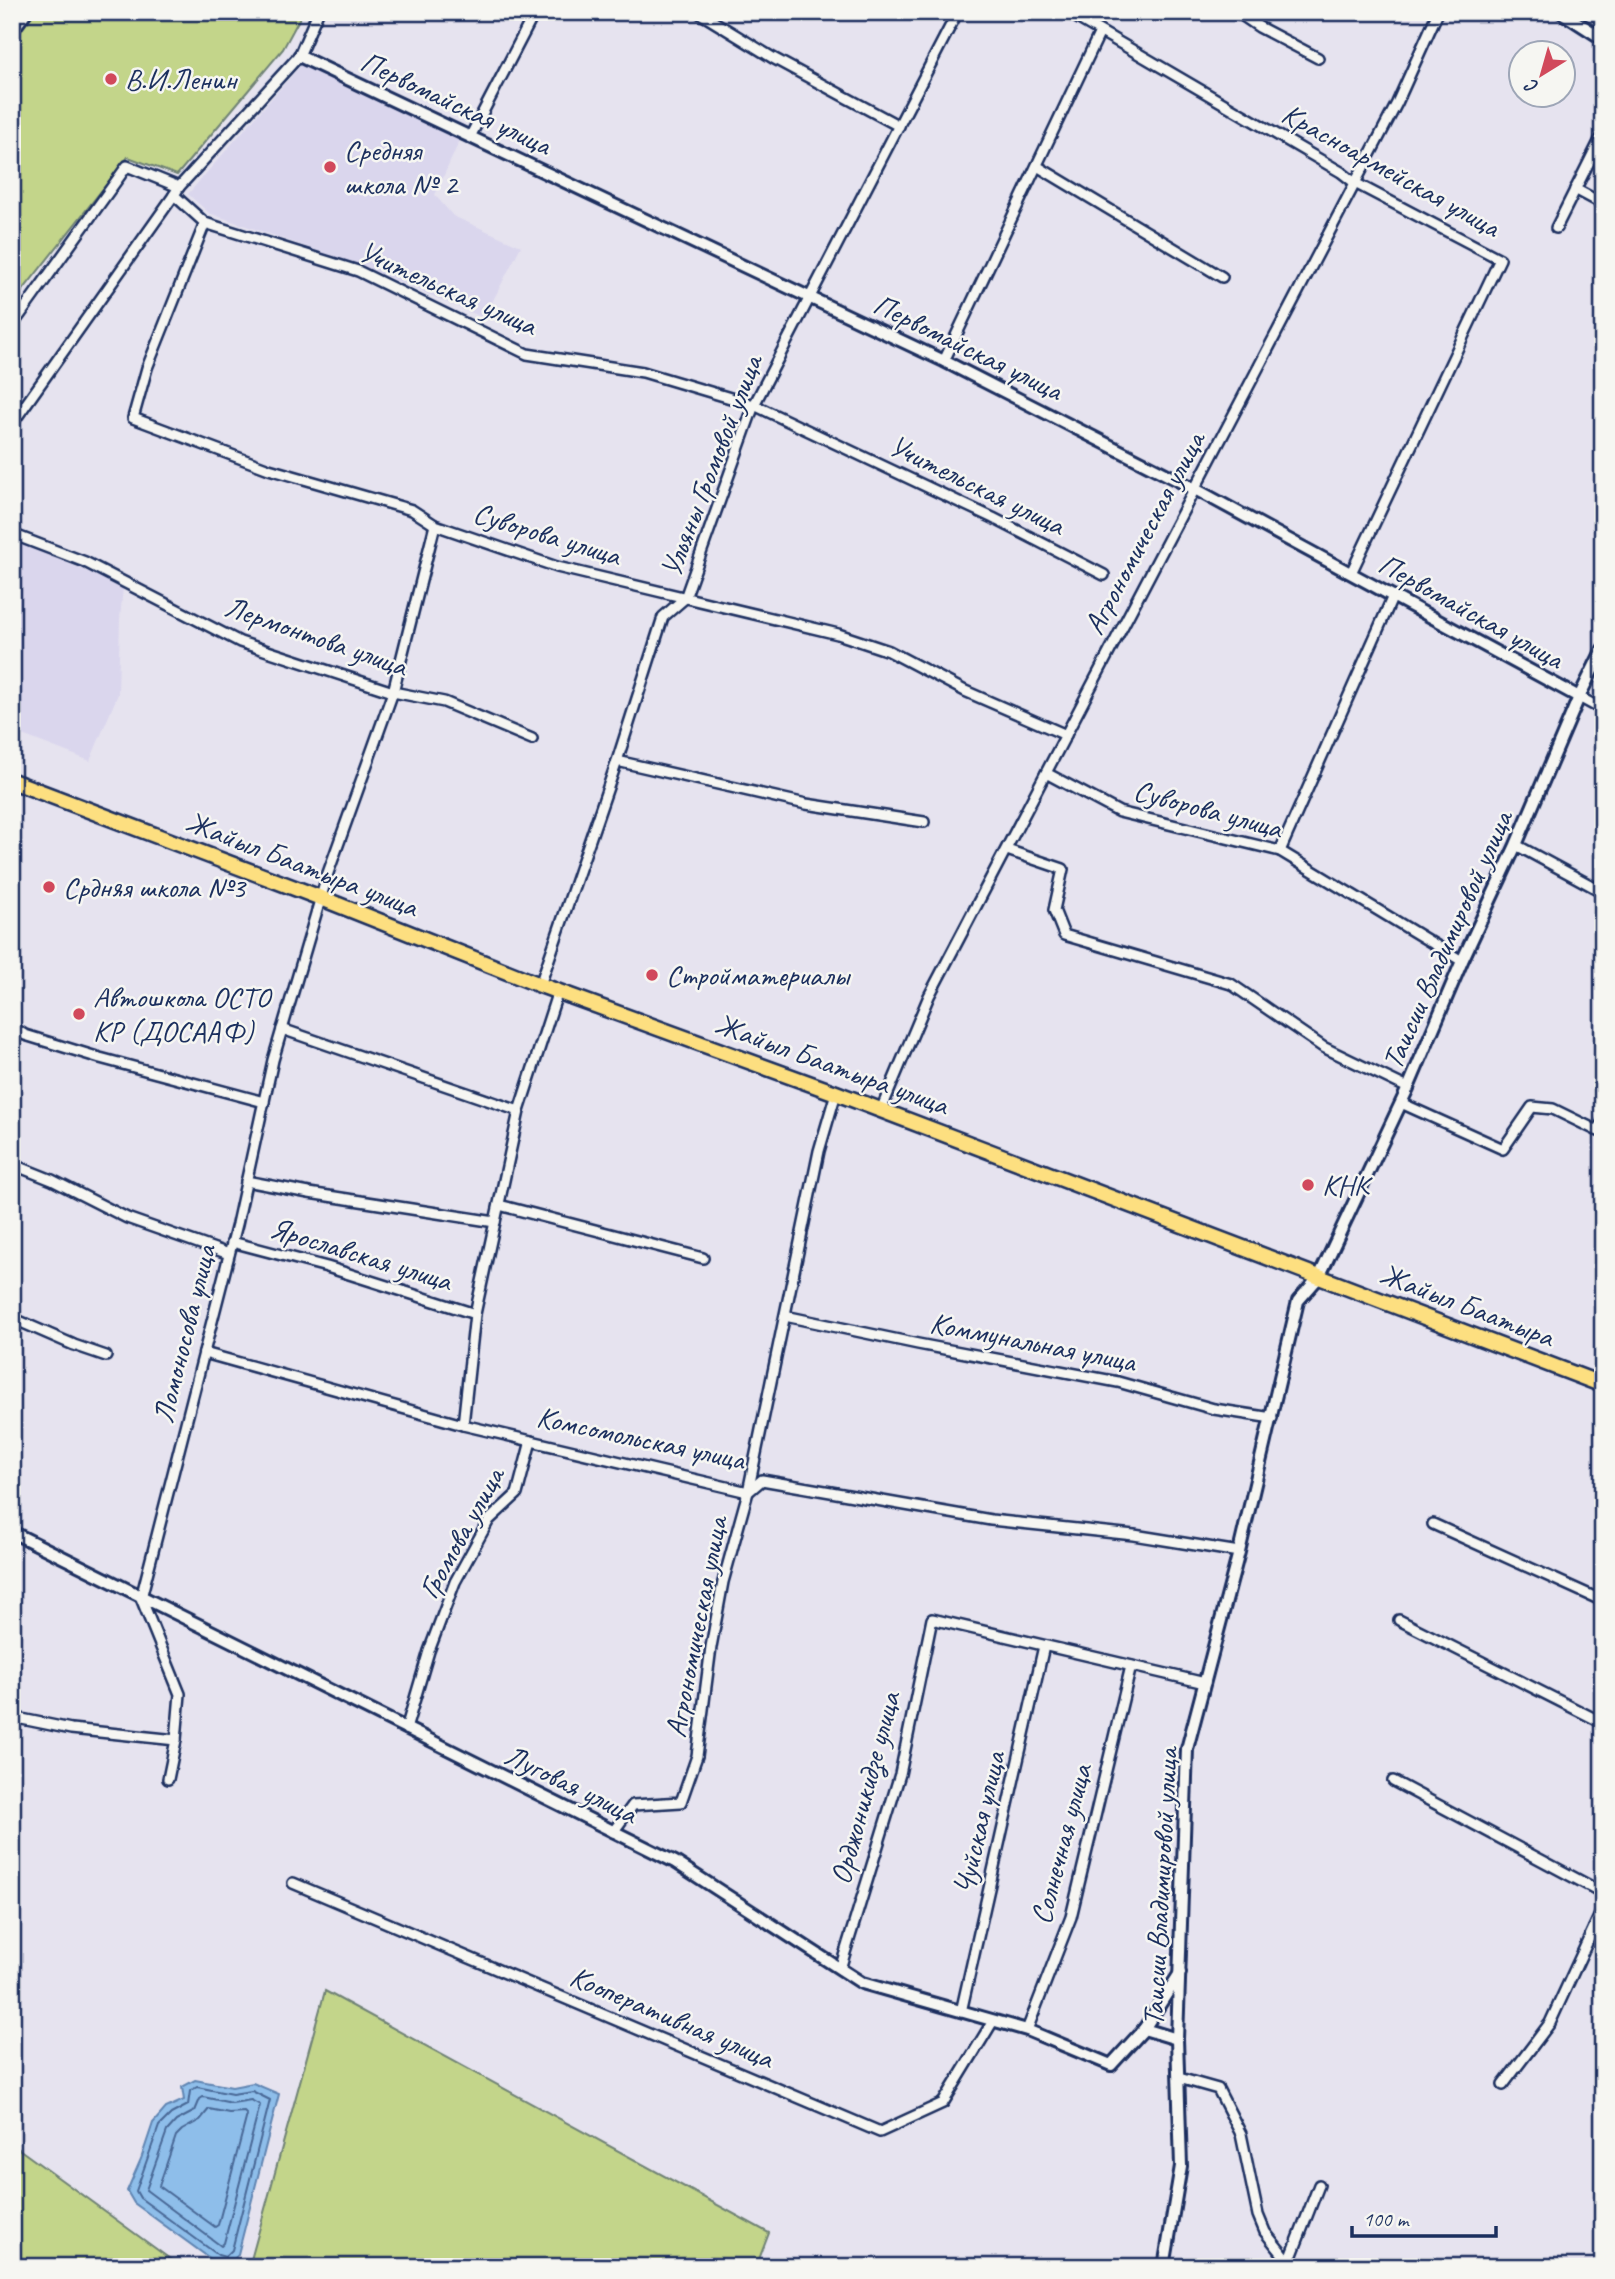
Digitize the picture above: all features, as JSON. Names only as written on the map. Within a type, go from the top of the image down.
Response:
[{"type":"highway","name":"Жайыл Баатыра улица","points":[[12,781],[321,898],[540,985],[836,1093],[1351,1289]]},
{"type":"highway","name":"Жайыл Баатыра","points":[[1351,1289],[1603,1385]]},
{"type":"street","points":[[12,32],[26,12]]},
{"type":"street","points":[[12,424],[177,191],[299,56],[318,12]]},
{"type":"street","points":[[470,137],[535,12]]},
{"type":"street","points":[[698,12],[773,58],[899,126]]},
{"type":"street","name":"Красноармейская улица","points":[[1067,12],[1341,172],[1355,183],[1500,259],[1350,573]]},
{"type":"street","points":[[1237,12],[1259,27],[1318,58]]},
{"type":"street","name":"Агрономическая улица","points":[[881,1110],[929,996],[1397,103],[1438,12]]},
{"type":"street","points":[[1561,12],[1603,39]]},
{"type":"street","name":"Ульяны Громовой улица","points":[[540,985],[663,617],[685,598],[754,405],[954,19]]},
{"type":"street","points":[[944,361],[1100,32]]},
{"type":"street","name":"Первомайская улица","points":[[299,56],[944,361],[1195,489],[1603,710]]},
{"type":"street","points":[[1556,228],[1603,134]]},
{"type":"street","points":[[12,326],[127,166],[177,191]]},
{"type":"street","points":[[1037,166],[1222,277]]},
{"type":"street","points":[[1575,189],[1603,204]]},
{"type":"street","name":"Учительская улица","points":[[177,191],[205,223],[358,271],[527,354],[643,372],[754,405],[993,518],[1104,575]]},
{"type":"street","name":"Суворова улица","points":[[205,223],[147,368],[133,418],[269,468],[412,510],[435,525],[557,567],[838,634],[889,651],[965,691],[1066,735]]},
{"type":"street","name":"Ломоносова улица","points":[[141,1598],[232,1242],[282,1029],[321,898],[393,692],[435,525]]},
{"type":"street","name":"Лермонтова улица","points":[[12,534],[85,562],[240,642],[393,692],[443,702],[532,738]]},
{"type":"street","points":[[1280,850],[1393,596]]},
{"type":"street","name":"Таисии Владимировой улица","points":[[1164,2267],[1181,2166],[1177,2039],[1187,1749],[1239,1552],[1298,1301],[1319,1277],[1408,1088],[1579,697],[1603,649]]},
{"type":"street","points":[[617,761],[806,804],[924,822]]},
{"type":"street","name":"Суворова улица","points":[[1046,774],[1119,811],[1280,850],[1462,961]]},
{"type":"street","points":[[1516,845],[1603,892]]},
{"type":"street","points":[[1007,850],[1063,869],[1054,910],[1064,935],[1231,984],[1323,1047],[1408,1088]]},
{"type":"street","name":"Громова улица","points":[[463,1425],[475,1314],[519,1111],[558,991]]},
{"type":"street","points":[[12,1027],[25,1035],[100,1058],[264,1102]]},
{"type":"street","points":[[282,1029],[519,1111]]},
{"type":"street","name":"Агрономическая улица","points":[[613,1832],[634,1805],[681,1802],[697,1756],[721,1593],[748,1492],[819,1151],[836,1093]]},
{"type":"street","points":[[1401,1102],[1503,1149],[1532,1107],[1553,1109],[1598,1131],[1603,1121]]},
{"type":"street","points":[[12,1164],[52,1180],[127,1218],[229,1254]]},
{"type":"street","points":[[246,1181],[495,1222]]},
{"type":"street","points":[[499,1205],[703,1258]]},
{"type":"street","name":"Ярославская улица","points":[[232,1242],[327,1267],[475,1314]]},
{"type":"street","name":"Коммунальная улица","points":[[785,1315],[918,1344],[1118,1382],[1214,1409],[1272,1418]]},
{"type":"street","points":[[12,1318],[106,1356]]},
{"type":"street","name":"Комсомольская улица","points":[[204,1353],[463,1425],[748,1492],[762,1480],[991,1520],[1198,1544],[1239,1552]]},
{"type":"street","name":"Громова улица","points":[[406,1729],[429,1651],[455,1582],[489,1520],[517,1494],[531,1441]]},
{"type":"street","points":[[1433,1524],[1603,1601]]},
{"type":"street","name":"Луговая улица","points":[[12,1532],[675,1863],[862,1983],[1027,2030],[1111,2065],[1144,2029]]},
{"type":"street","points":[[141,1598],[180,1694],[176,1740],[168,1779]]},
{"type":"street","name":"Орджоникидзе улица","points":[[840,1969],[900,1774],[932,1619],[1044,1646]]},
{"type":"street","points":[[1398,1620],[1603,1723]]},
{"type":"street","points":[[1044,1646],[1205,1683]]},
{"type":"street","name":"Чуйская улица","points":[[961,2011],[1044,1646]]},
{"type":"street","name":"Солнечная улица","points":[[1027,2030],[1071,1917],[1131,1666]]},
{"type":"street","points":[[12,1717],[71,1729],[176,1740]]},
{"type":"street","points":[[1393,1782],[1603,1893]]},
{"type":"street","name":"Кооперативная улица","points":[[293,1883],[880,2132],[943,2103],[993,2021]]},
{"type":"street","points":[[1503,2085],[1550,2023],[1603,1908]]},
{"type":"street","points":[[1177,2039],[1144,2029],[1180,1973]]},
{"type":"street","points":[[1179,2078],[1218,2089],[1241,2134],[1258,2215],[1265,2232],[1288,2264]]},
{"type":"street","points":[[1288,2264],[1319,2185]]},
{"type":"shaded area","name":"Средняя школа № 2","points":[[301,65],[460,140],[435,195],[453,216],[521,246],[484,318],[367,268],[209,213],[188,194]]},
{"type":"shaded area","points":[[12,539],[123,587],[118,694],[90,761],[12,731]]},
{"type":"green space","points":[[33,12],[303,12],[283,49],[177,175],[128,157],[12,304],[12,42]]},
{"type":"green space","points":[[325,1991],[769,2233],[756,2267],[249,2267]]},
{"type":"green space","points":[[12,2144],[181,2267],[12,2267]]},
{"type":"water","points":[[195,2080],[232,2087],[253,2083],[279,2094],[238,2254],[229,2266],[215,2262],[134,2203],[127,2191],[153,2123],[166,2108],[184,2100],[182,2087]]},
{"type":"railway","points":[[1589,12],[1603,21]]},
{"type":"place","name":"В.И.Ленин","points":[[111,79]]},
{"type":"place","name":"Средняя школа № 2","points":[[330,167]]},
{"type":"place","name":"Срдняя школа №3","points":[[49,887]]},
{"type":"place","name":"Стройматериалы","points":[[652,975]]},
{"type":"place","name":"Автошкола ОСТО КР (ДОСААФ)","points":[[79,1014]]},
{"type":"place","name":"КНК","points":[[1308,1185]]}]
